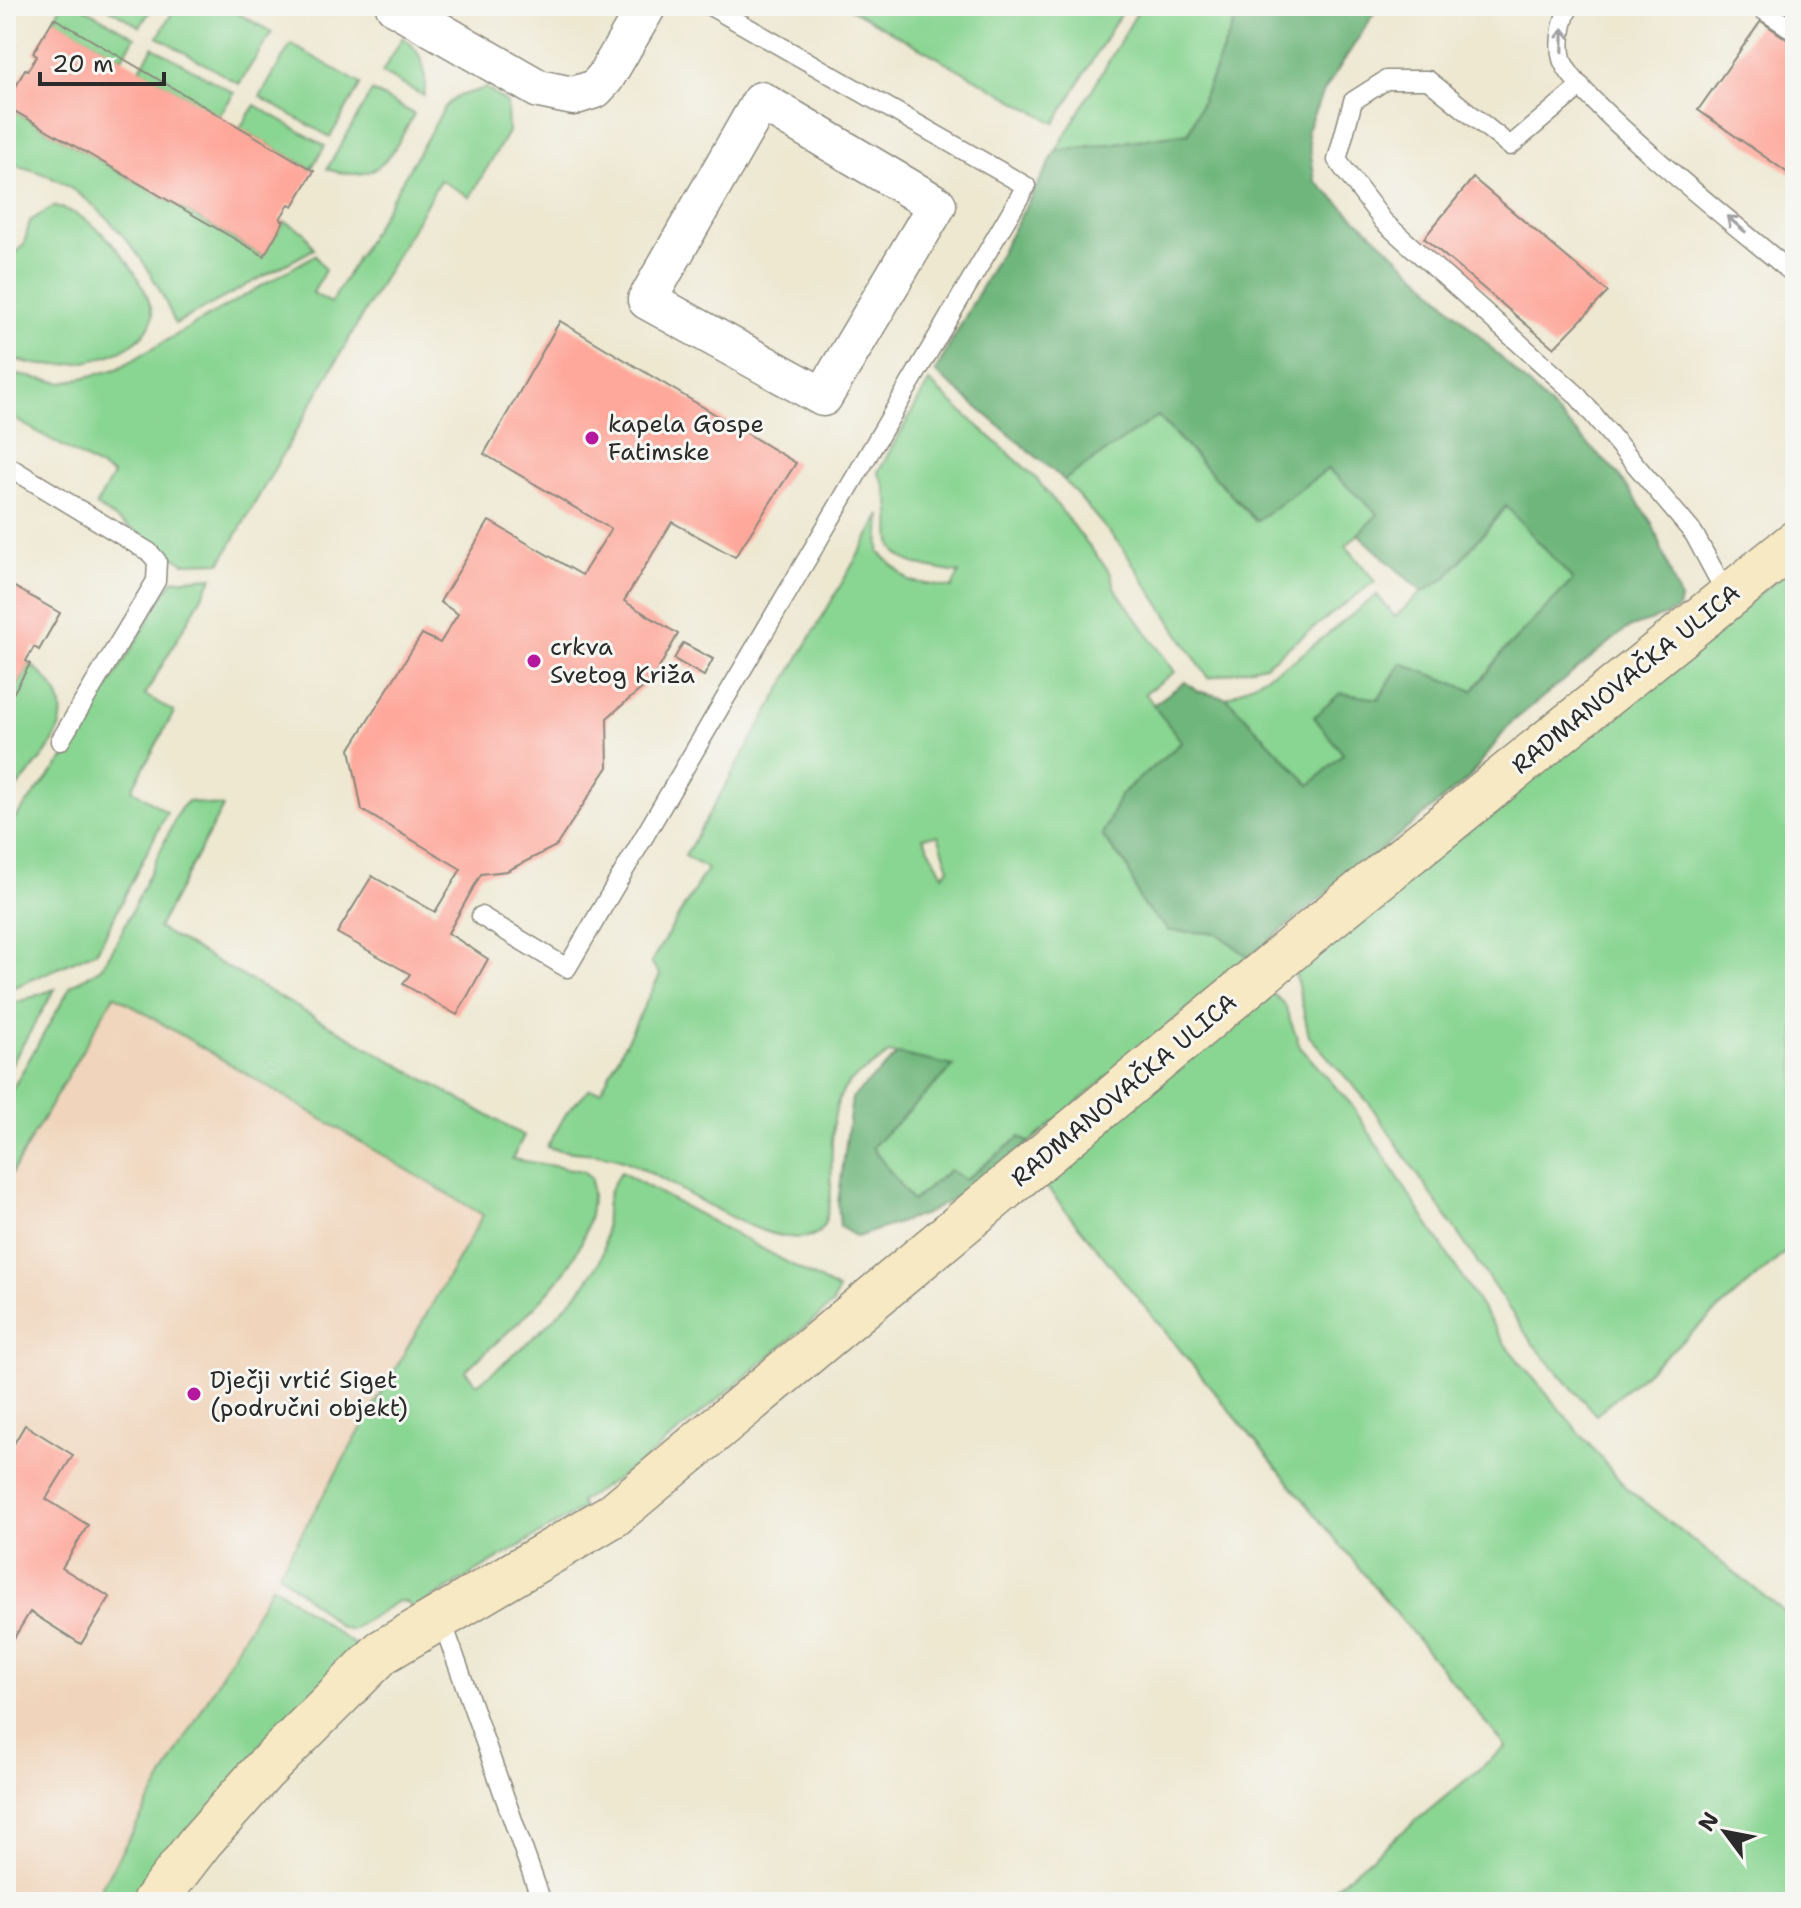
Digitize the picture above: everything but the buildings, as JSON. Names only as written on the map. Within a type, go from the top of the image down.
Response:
[{"type":"street","points":[[395,6],[539,89],[560,96],[595,89],[647,6]]},
{"type":"street","points":[[761,101],[937,205],[823,397],[647,300],[761,101]]},
{"type":"street","name":"RADMANOVAČKA ULICA","points":[[154,1902],[221,1818],[359,1671],[382,1652],[440,1615],[505,1581],[613,1515],[1320,925],[1795,543]]},
{"type":"lane","points":[[481,916],[567,968],[1026,186],[710,6]]},
{"type":"lane","points":[[1570,6],[1563,17],[1562,60],[1595,105],[1795,275]]},
{"type":"lane","points":[[1757,6],[1795,31]]},
{"type":"lane","points":[[1581,86],[1510,146],[1428,80],[1386,80],[1353,101],[1337,160],[1384,222],[1575,393],[1694,534],[1728,597]]},
{"type":"lane","points":[[6,465],[149,552],[157,561],[156,581],[60,741]]},
{"type":"lane","points":[[440,1615],[542,1902]]},
{"type":"shaded area","name":"Dječji vrtić Siget (područni objekt)","points":[[114,995],[484,1216],[93,1902],[6,1902],[6,1183]]},
{"type":"green space","points":[[61,6],[80,6],[135,37],[122,58],[54,19]]},
{"type":"green space","points":[[105,6],[153,6],[140,27]]},
{"type":"green space","points":[[176,6],[225,6],[272,32],[239,84],[158,37]]},
{"type":"green space","points":[[845,6],[1125,6],[1055,123]]},
{"type":"green space","points":[[1141,6],[1241,6],[1189,133],[1056,151]]},
{"type":"green space","points":[[1241,6],[1379,6],[1321,96],[1307,130],[1315,181],[1419,276],[1618,474],[1652,523],[1680,599],[1678,609],[1672,613],[1625,630],[1511,723],[1468,779],[1249,957],[1217,933],[1169,931],[1141,903],[1127,866],[1102,836],[1121,794],[1182,742],[1153,705],[1185,682],[1197,691],[1227,698],[1310,785],[1343,754],[1314,717],[1340,693],[1379,699],[1401,663],[1473,691],[1503,652],[1573,580],[1506,506],[1446,578],[1422,592],[1358,534],[1378,514],[1328,469],[1256,521],[1158,416],[1064,480],[935,372],[1056,151],[1189,133]]},
{"type":"green space","points":[[403,37],[415,49],[422,63],[424,96],[382,73]]},
{"type":"green space","points":[[291,44],[361,84],[330,137],[260,97]]},
{"type":"green space","points":[[153,47],[234,93],[219,116],[140,69]]},
{"type":"green space","points":[[486,88],[507,103],[508,132],[470,197],[440,180],[221,562],[184,563],[96,506],[113,475],[6,414],[6,373],[63,383],[117,369],[315,255],[325,270],[313,293],[331,303],[445,107],[456,97]]},
{"type":"green space","points":[[372,91],[414,114],[398,142],[382,164],[372,170],[360,174],[327,169]]},
{"type":"green space","points":[[255,105],[325,146],[311,169],[240,128]]},
{"type":"green space","points":[[6,106],[263,256],[284,221],[304,232],[314,249],[175,324],[163,297],[131,245],[88,201],[62,183],[35,171],[6,164]]},
{"type":"green space","points":[[54,206],[87,221],[117,248],[140,282],[153,315],[146,331],[132,344],[112,354],[65,365],[42,365],[6,354],[6,265],[24,244],[30,221]]},
{"type":"green space","points":[[929,382],[1035,477],[1111,574],[1114,587],[1175,672],[1145,693],[1182,742],[1121,794],[1102,836],[1127,866],[1141,903],[1169,931],[1217,933],[1249,957],[1029,1143],[1020,1137],[965,1181],[950,1170],[912,1201],[871,1148],[954,1066],[889,1053],[850,1082],[842,1093],[833,1124],[831,1193],[826,1218],[816,1234],[796,1238],[772,1234],[746,1224],[620,1159],[547,1147],[567,1112],[589,1089],[601,1091],[660,975],[651,962],[707,869],[685,856],[881,515],[879,552],[909,581],[952,588],[959,573],[905,560],[895,551],[891,540],[887,494],[878,472]],"holes":[[[938,835],[949,868],[943,875],[923,837]]]},
{"type":"green space","points":[[1158,416],[1255,521],[1328,469],[1379,514],[1346,546],[1375,581],[1265,665],[1208,678],[1122,547],[1064,480]]},
{"type":"green space","points":[[1507,506],[1574,580],[1503,652],[1473,691],[1401,663],[1343,754],[1310,786],[1227,698],[1296,659],[1377,595],[1395,617],[1422,592],[1446,578]]},
{"type":"green space","points":[[1795,565],[1795,1244],[1596,1415],[1533,1344],[1369,1103],[1309,1036],[1295,972]]},
{"type":"green space","points":[[213,577],[145,695],[174,712],[132,789],[167,812],[97,951],[6,991],[6,829],[70,751],[173,580]]},
{"type":"green space","points":[[30,664],[49,682],[59,700],[61,717],[57,734],[48,750],[6,800],[6,697],[10,699]]},
{"type":"green space","points":[[188,801],[223,807],[158,928],[524,1136],[512,1159],[583,1171],[591,1178],[591,1209],[584,1237],[570,1263],[531,1310],[465,1371],[477,1384],[547,1324],[595,1270],[602,1255],[609,1193],[621,1172],[838,1290],[833,1304],[641,1463],[580,1502],[583,1508],[414,1609],[406,1602],[398,1601],[351,1630],[339,1626],[279,1573],[483,1215],[114,995],[6,1183],[6,1100],[71,986],[101,968],[116,944],[180,809]]},
{"type":"green space","points":[[55,989],[6,1073],[6,1006]]},
{"type":"green space","points":[[1268,990],[1284,1003],[1300,1047],[1351,1104],[1507,1347],[1626,1488],[1795,1620],[1795,1902],[1317,1902],[1506,1747],[1039,1178]]},
{"type":"green space","points":[[898,1054],[954,1066],[872,1147],[912,1201],[950,1170],[965,1180],[1020,1137],[1029,1143],[975,1188],[925,1214],[857,1237],[840,1227],[838,1203],[852,1098]]},
{"type":"green space","points":[[272,1585],[360,1649],[132,1902],[93,1902]]},
{"type":"place","name":"kapela Gospe Fatimske","points":[[592,438]]},
{"type":"place","name":"crkva Svetog Križa","points":[[534,661]]},
{"type":"place","name":"Dječji vrtić Siget (područni objekt)","points":[[194,1394]]}]
